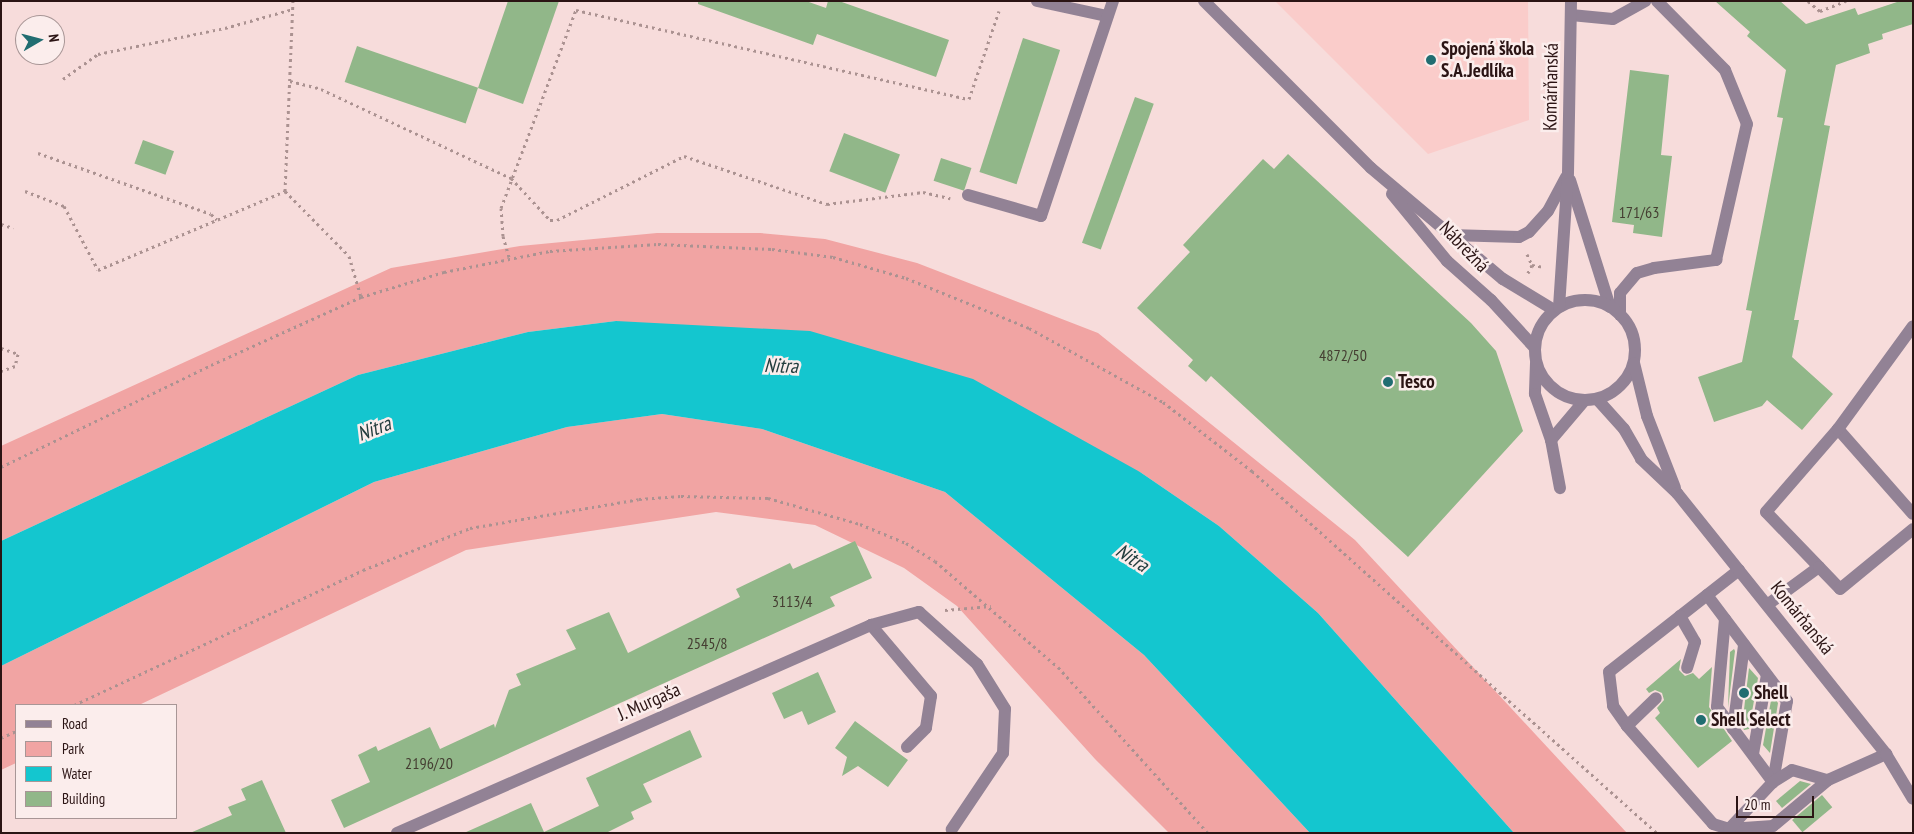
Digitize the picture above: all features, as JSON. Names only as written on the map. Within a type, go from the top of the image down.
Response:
[{"type":"street","points":[[1037,1],[1107,16]]},
{"type":"street","points":[[968,195],[1041,216],[1113,1]]},
{"type":"street","name":"Nábrežná","points":[[1204,1],[1371,168],[1503,279],[1557,309]]},
{"type":"street","name":"Komárňanská","points":[[1557,309],[1568,172],[1571,1]]},
{"type":"street","points":[[1571,14],[1613,19],[1645,1]]},
{"type":"street","points":[[1560,488],[1551,440],[1535,394],[1535,348],[1541,327],[1557,309],[1584,300],[1615,311],[1625,284],[1637,273],[1654,268],[1716,260],[1747,124],[1725,70],[1657,1]]},
{"type":"street","name":"Nábrežná","points":[[1371,168],[1447,261],[1491,300],[1535,348]]},
{"type":"street","points":[[1450,235],[1520,237],[1529,232],[1548,211],[1568,172]]},
{"type":"street","name":"Komárňanská","points":[[1568,172],[1615,311],[1633,337],[1634,363],[1647,416],[1677,493]]},
{"type":"street","points":[[1913,326],[1838,429],[1766,512],[1840,589],[1913,530]]},
{"type":"street","points":[[1536,363],[1543,378],[1554,390],[1568,398],[1584,401],[1597,399],[1620,386],[1634,363]]},
{"type":"street","name":"Komárňanská","points":[[1597,399],[1624,429],[1642,459],[1677,493],[1897,768]]},
{"type":"street","points":[[1551,440],[1584,401]]},
{"type":"street","points":[[1838,429],[1913,514]]},
{"type":"street","points":[[1768,605],[1819,567]]},
{"type":"street","points":[[1739,570],[1609,672],[1613,706],[1628,726],[1713,824],[1729,829],[1773,826],[1828,780],[1886,754]]},
{"type":"street","points":[[1707,595],[1786,701],[1773,782]]},
{"type":"street","points":[[919,612],[977,664],[1005,710],[1003,753],[952,829]]},
{"type":"street","name":"J. Murgaša","points":[[397,833],[871,625],[919,612]]},
{"type":"street","points":[[1680,616],[1695,642],[1687,668]]},
{"type":"street","points":[[1725,619],[1717,707],[1773,782]]},
{"type":"street","points":[[871,625],[931,696],[926,728],[907,747]]},
{"type":"street","points":[[1734,729],[1744,644]]},
{"type":"street","points":[[1753,754],[1767,675]]},
{"type":"street","points":[[1628,726],[1656,698]]},
{"type":"street","points":[[1897,768],[1913,778]]},
{"type":"street","points":[[1897,768],[1913,798]]},
{"type":"street","points":[[1729,829],[1773,782],[1792,770],[1828,780]]},
{"type":"path","points":[[293,1],[285,192],[349,256],[362,297]]},
{"type":"path","points":[[1808,1],[1820,11],[1846,1]]},
{"type":"path","points":[[63,79],[98,54],[225,28],[293,9]]},
{"type":"path","points":[[509,257],[503,236],[501,208],[576,10],[969,98],[998,11]]},
{"type":"path","points":[[290,80],[321,89],[511,178],[550,220],[557,220],[684,156],[827,204],[923,192],[947,199],[968,195]]},
{"type":"path","points":[[38,153],[210,214],[217,220]]},
{"type":"path","points":[[25,190],[64,206],[98,270],[285,192]]},
{"type":"path","points":[[1,224],[13,228]]},
{"type":"path","points":[[1,467],[211,365],[362,297],[509,257],[550,250],[658,244],[802,252],[861,263],[906,278],[1029,328],[1114,372],[1203,431],[1657,833]]},
{"type":"path","points":[[1524,280],[1532,264],[1526,251]]},
{"type":"path","points":[[1,348],[18,354],[15,366],[1,372]]},
{"type":"path","points":[[76,704],[364,570],[470,528],[639,499],[732,496],[768,498],[810,508],[906,543],[935,561],[991,606],[1058,667],[1208,833]]},
{"type":"path","points":[[919,612],[991,606]]},
{"type":"path","points":[[1,738],[15,731]]},
{"type":"shaded area","name":"Spojená škola S.A.Jedlíka","points":[[1275,1],[1528,1],[1529,120],[1428,154]]},
{"type":"green space","points":[[657,233],[760,233],[825,239],[917,263],[1098,333],[1355,540],[1627,833],[1514,833],[1318,613],[1219,526],[1140,472],[616,321],[528,332],[358,375],[1,541],[1,446],[391,268],[520,246]]},
{"type":"green space","points":[[662,414],[762,429],[945,492],[1144,655],[1310,833],[1169,833],[1095,759],[957,606],[904,568],[815,525],[716,512],[466,550],[141,704],[15,704],[15,763],[1,770],[1,666],[374,482],[567,427]]},
{"type":"water","name":"Nitra","points":[[616,321],[810,331],[973,379],[1140,472],[1219,526],[1318,613],[1514,833],[1310,833],[1144,655],[945,492],[762,429],[662,414],[567,427],[374,482],[1,666],[1,541],[358,375],[528,332]]},
{"type":"building","points":[[508,1],[559,1],[523,104],[478,88]]},
{"type":"building","points":[[698,1],[806,1],[826,8],[828,1],[839,1],[949,40],[936,77],[817,34],[813,45],[698,4]]},
{"type":"building","points":[[1715,1],[1780,1],[1806,24],[1855,8],[1858,15],[1900,1],[1913,1],[1913,24],[1882,34],[1883,39],[1868,44],[1870,53],[1836,65],[1824,125],[1830,126],[1794,320],[1799,320],[1792,357],[1833,394],[1802,430],[1767,400],[1762,406],[1714,422],[1698,377],[1742,362],[1752,311],[1746,310],[1783,118],[1777,117],[1786,70],[1747,36],[1750,32]]},
{"type":"building","points":[[1023,38],[1060,50],[1017,184],[979,172]]},
{"type":"building","points":[[357,46],[478,88],[466,124],[345,82]]},
{"type":"building","points":[[1630,70],[1669,75],[1661,155],[1672,156],[1662,237],[1633,233],[1634,225],[1612,222]]},
{"type":"building","points":[[1135,97],[1154,104],[1101,249],[1082,243]]},
{"type":"building","points":[[844,133],[900,155],[885,193],[829,171]]},
{"type":"building","points":[[143,140],[174,151],[165,175],[134,163]]},
{"type":"building","points":[[1288,154],[1471,323],[1496,351],[1523,431],[1408,557],[1211,376],[1206,382],[1188,366],[1193,360],[1137,308],[1190,252],[1183,245],[1263,159],[1274,169]]},
{"type":"building","points":[[941,158],[971,168],[964,191],[934,181]]},
{"type":"building","points":[[855,541],[872,578],[830,597],[835,606],[344,828],[331,800],[370,782],[358,755],[376,746],[378,751],[430,727],[440,749],[494,724],[495,728],[509,690],[521,685],[516,674],[576,649],[566,630],[609,612],[628,653],[740,597],[736,589],[790,563],[793,569]]},
{"type":"building","points":[[1734,649],[1735,651],[1728,708],[1730,652]]},
{"type":"building","points":[[1681,659],[1679,670],[1685,676],[1693,673],[1699,679],[1712,667],[1709,707],[1732,741],[1698,768],[1655,718],[1660,713],[1657,708],[1664,700],[1662,693],[1655,690],[1649,693],[1646,689]]},
{"type":"building","points":[[1749,668],[1758,678],[1749,729],[1744,730],[1742,726]]},
{"type":"building","points":[[818,672],[836,712],[808,725],[802,711],[784,719],[772,693]]},
{"type":"building","points":[[1772,695],[1778,703],[1770,753],[1763,745]]},
{"type":"building","points":[[855,721],[908,760],[888,787],[858,766],[842,776],[847,757],[835,748]]},
{"type":"building","points":[[690,730],[702,757],[643,784],[652,802],[631,812],[634,819],[606,833],[464,833],[531,803],[544,832],[599,806],[586,778]]},
{"type":"building","points":[[262,780],[286,833],[190,833],[232,815],[228,807],[246,800],[241,789]]},
{"type":"building","points":[[1800,781],[1811,784],[1782,808],[1776,801]]},
{"type":"building","points":[[1822,795],[1832,807],[1802,832],[1792,820]]},
{"type":"place","name":"Spojená škola S.A.Jedlíka","points":[[1431,60]]},
{"type":"place","name":"Tesco","points":[[1388,382]]},
{"type":"place","name":"Shell","points":[[1744,693]]},
{"type":"place","name":"Shell Select","points":[[1701,720]]}]
